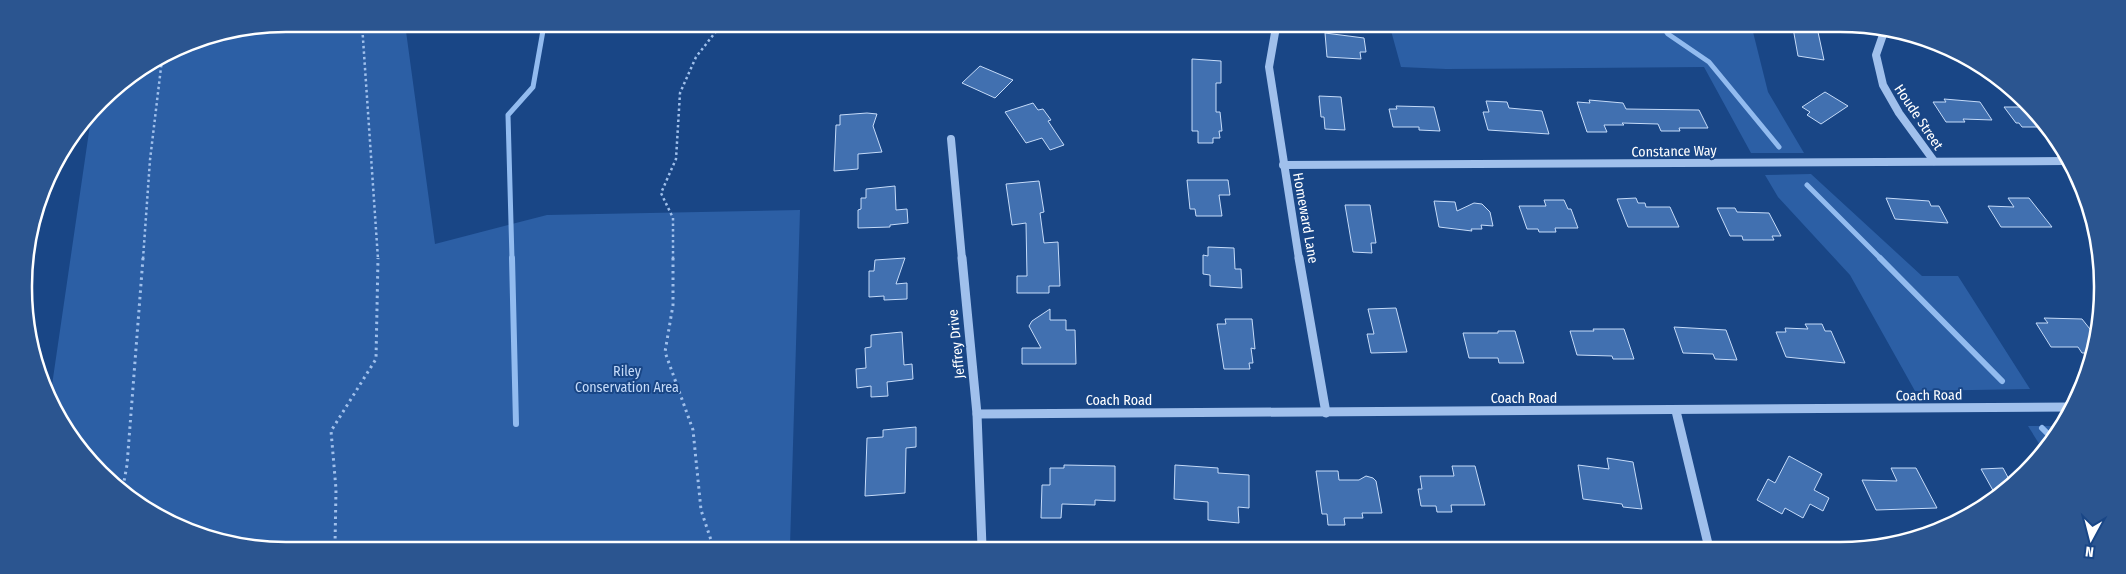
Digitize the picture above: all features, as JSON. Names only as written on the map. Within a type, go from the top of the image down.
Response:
[{"type":"street","name":"Homeward Lane","points":[[1275,32],[1269,67],[1283,164],[1326,413]]},
{"type":"street","name":"Houde Street","points":[[1882,36],[1876,55],[1883,85],[1899,113],[1934,161]]},
{"type":"street","name":"Jeffrey Drive","points":[[951,139],[977,414],[982,542]]},
{"type":"street","name":"Constance Way","points":[[1283,164],[1599,164],[2059,160]]},
{"type":"street","name":"Coach Road","points":[[977,414],[2063,407]]},
{"type":"street","points":[[1676,411],[1708,542]]},
{"type":"path","points":[[335,542],[336,489],[331,431],[376,359],[378,257],[363,32]]},
{"type":"path","points":[[712,542],[701,510],[693,430],[666,352],[673,305],[673,218],[661,193],[676,158],[680,93],[696,57],[716,32]]},
{"type":"path","points":[[125,483],[150,160],[161,66]]},
{"type":"green space","name":"Riley Conservation Area","points":[[287,32],[406,32],[435,244],[547,215],[800,210],[790,542],[287,542],[237,537],[205,528],[174,515],[132,489],[107,467],[85,442],[59,400],[52,384],[90,126],[119,96],[146,75],[190,52],[237,37]]},
{"type":"green space","points":[[1391,32],[1753,32],[1768,92],[1804,153],[1751,153],[1704,67],[1446,69],[1401,67]]},
{"type":"green space","points":[[1811,174],[1922,276],[1958,276],[2030,389],[1915,391],[1850,275],[1778,197],[1765,175]]},
{"type":"green space","points":[[2028,426],[2052,426],[2051,428],[2039,444]]},
{"type":"building","points":[[1794,32],[1818,32],[1824,60],[1798,56]]},
{"type":"building","points":[[1325,33],[1364,38],[1366,52],[1360,52],[1361,59],[1327,57]]},
{"type":"building","points":[[1192,59],[1221,61],[1221,83],[1216,83],[1216,112],[1220,112],[1222,131],[1219,131],[1220,138],[1213,138],[1213,143],[1198,143],[1198,131],[1192,131]]},
{"type":"building","points":[[980,66],[1013,80],[995,98],[962,83]]},
{"type":"building","points":[[1825,92],[1848,106],[1821,124],[1807,115],[1810,112],[1802,107]]},
{"type":"building","points":[[1319,96],[1341,97],[1345,130],[1325,129],[1324,117],[1321,117]]},
{"type":"building","points":[[1944,99],[1980,102],[1992,120],[1963,119],[1965,122],[1946,122],[1933,102],[1946,102]]},
{"type":"building","points":[[1589,100],[1623,103],[1626,109],[1699,110],[1708,128],[1679,128],[1680,131],[1661,131],[1658,124],[1622,123],[1624,125],[1604,125],[1607,132],[1587,132],[1577,102],[1590,103]]},
{"type":"building","points":[[1486,101],[1507,102],[1509,108],[1542,111],[1549,134],[1488,130],[1483,112],[1489,112]]},
{"type":"building","points":[[1033,103],[1038,110],[1043,109],[1051,120],[1048,121],[1064,145],[1050,150],[1042,138],[1026,143],[1005,112]]},
{"type":"building","points":[[1396,106],[1434,107],[1440,131],[1419,130],[1419,127],[1393,127],[1389,109],[1397,109]]},
{"type":"building","points":[[2004,107],[2019,107],[2037,127],[2022,127],[2019,123],[2016,123]]},
{"type":"building","points":[[877,114],[873,126],[882,152],[858,154],[858,169],[834,171],[836,125],[840,125],[840,115]]},
{"type":"building","points":[[1187,180],[1228,180],[1230,195],[1219,195],[1222,216],[1196,216],[1195,209],[1190,209]]},
{"type":"building","points":[[1039,181],[1044,212],[1040,213],[1044,243],[1058,242],[1060,286],[1049,286],[1049,293],[1017,293],[1017,276],[1027,276],[1026,223],[1012,225],[1006,184]]},
{"type":"building","points":[[895,186],[896,210],[907,209],[908,223],[890,225],[890,227],[858,228],[858,210],[861,209],[861,198],[866,198],[866,189]]},
{"type":"building","points":[[1636,198],[1638,203],[1645,203],[1646,207],[1670,207],[1679,227],[1628,227],[1617,199]]},
{"type":"building","points":[[1886,198],[1929,201],[1931,206],[1939,206],[1948,223],[1895,219]]},
{"type":"building","points":[[2008,198],[2029,198],[2052,227],[2001,227],[1988,206],[2014,207]]},
{"type":"building","points":[[1544,200],[1564,200],[1568,209],[1571,209],[1578,228],[1555,228],[1556,232],[1539,232],[1538,229],[1527,229],[1519,206],[1546,206]]},
{"type":"building","points":[[1434,201],[1455,202],[1457,211],[1474,203],[1482,204],[1490,212],[1493,226],[1481,225],[1482,229],[1471,229],[1472,231],[1439,227]]},
{"type":"building","points":[[1345,205],[1370,205],[1376,243],[1371,243],[1372,253],[1353,252]]},
{"type":"building","points":[[1717,208],[1735,208],[1737,212],[1769,213],[1781,236],[1772,236],[1774,240],[1743,240],[1742,236],[1730,236]]},
{"type":"building","points":[[1208,247],[1234,248],[1235,269],[1241,269],[1242,288],[1210,286],[1210,275],[1203,274],[1203,255],[1208,256]]},
{"type":"building","points":[[905,258],[896,284],[907,283],[907,299],[884,300],[884,296],[869,297],[869,271],[874,271],[875,260]]},
{"type":"building","points":[[1396,308],[1407,352],[1371,353],[1367,334],[1374,334],[1368,309]]},
{"type":"building","points":[[1050,309],[1050,320],[1066,320],[1066,330],[1075,330],[1076,364],[1022,364],[1022,348],[1041,348],[1029,326],[1032,321]]},
{"type":"building","points":[[2044,318],[2082,319],[2090,329],[2085,353],[2082,353],[2078,347],[2051,347],[2036,323],[2048,323]]},
{"type":"building","points":[[1225,319],[1252,319],[1255,349],[1251,348],[1253,363],[1249,363],[1250,369],[1224,369],[1217,324],[1226,324]]},
{"type":"building","points":[[1805,324],[1822,324],[1825,331],[1831,331],[1845,363],[1786,357],[1776,332],[1786,332],[1785,328],[1808,329]]},
{"type":"building","points":[[1674,327],[1726,330],[1737,360],[1715,359],[1713,354],[1683,353]]},
{"type":"building","points":[[1593,329],[1624,329],[1634,359],[1577,355],[1570,331],[1594,331]]},
{"type":"building","points":[[1498,331],[1515,331],[1524,363],[1499,363],[1498,358],[1469,358],[1463,333],[1498,333]]},
{"type":"building","points":[[902,332],[904,365],[912,364],[913,379],[887,382],[888,396],[871,397],[871,386],[857,388],[856,369],[866,368],[865,348],[871,347],[871,335]]},
{"type":"building","points":[[916,427],[916,447],[906,448],[905,493],[865,496],[867,438],[883,437],[883,430]]},
{"type":"building","points":[[1789,456],[1822,474],[1814,490],[1829,498],[1823,511],[1810,504],[1803,518],[1785,508],[1782,514],[1757,500],[1768,479],[1775,483]]},
{"type":"building","points":[[1607,458],[1633,462],[1642,509],[1623,507],[1622,504],[1583,499],[1578,465],[1609,469]]},
{"type":"building","points":[[1064,465],[1115,466],[1115,501],[1095,500],[1095,505],[1062,504],[1061,518],[1041,518],[1042,485],[1050,485],[1050,468],[1064,468]]},
{"type":"building","points":[[1175,465],[1218,468],[1218,473],[1249,475],[1249,508],[1238,507],[1239,523],[1208,520],[1208,502],[1174,499]]},
{"type":"building","points":[[1452,466],[1475,466],[1485,505],[1451,505],[1452,512],[1437,512],[1436,506],[1421,506],[1418,489],[1422,489],[1420,476],[1454,476]]},
{"type":"building","points":[[1891,468],[1916,468],[1937,508],[1876,510],[1862,480],[1897,481]]},
{"type":"building","points":[[2003,468],[2008,477],[1993,490],[1981,469]]},
{"type":"building","points":[[1316,471],[1338,471],[1339,480],[1359,480],[1366,476],[1373,478],[1376,481],[1382,513],[1362,513],[1363,518],[1344,518],[1345,525],[1328,525],[1327,514],[1322,514]]},
{"type":"waterway","points":[[512,259],[508,115],[533,87],[543,32]]},
{"type":"waterway","points":[[1667,32],[1709,62],[1779,147]]},
{"type":"waterway","points":[[1807,185],[1880,258]]},
{"type":"waterway","points":[[512,258],[516,424]]},
{"type":"waterway","points":[[1880,258],[2002,381]]},
{"type":"waterway","points":[[2042,428],[2047,433]]}]
